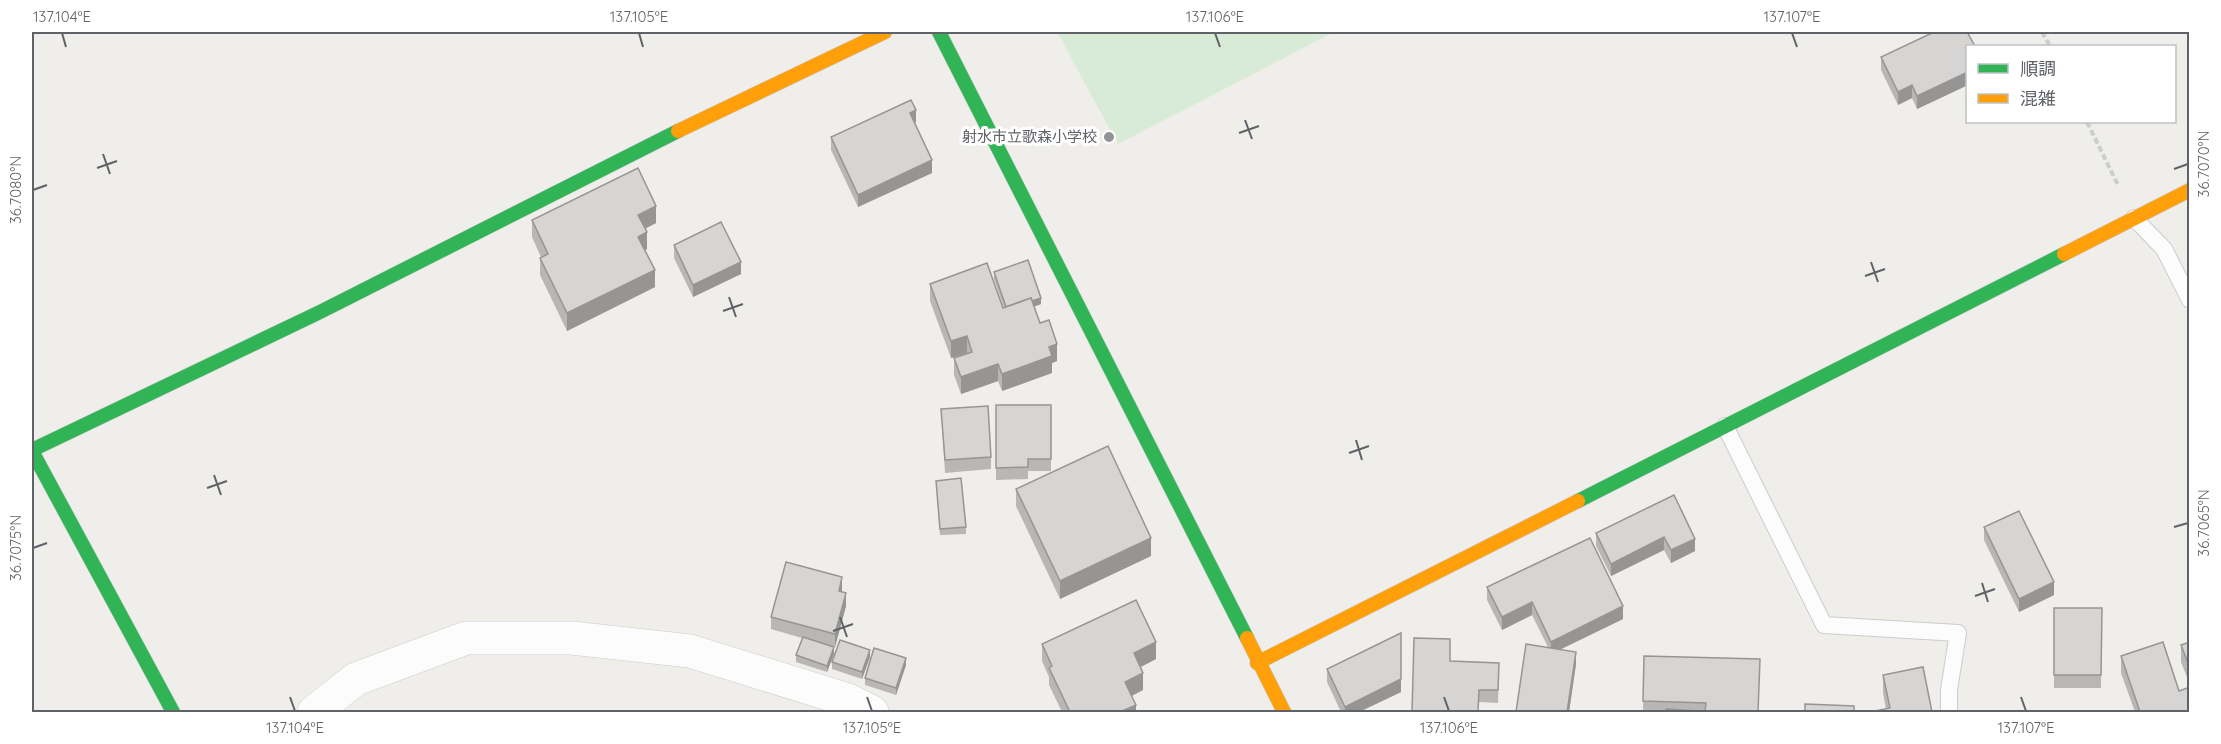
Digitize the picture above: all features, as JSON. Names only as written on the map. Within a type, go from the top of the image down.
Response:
[{"type":"street","points":[[173,712],[32,451],[320,312],[704,118],[885,32]]},
{"type":"street","points":[[939,32],[1257,663],[1284,712]]},
{"type":"street","points":[[1257,663],[2190,190]]},
{"type":"street","points":[[314,712],[356,679],[466,638],[572,638],[690,651],[848,700],[872,712]]},
{"type":"lane","points":[[2134,218],[2164,249],[2190,300]]},
{"type":"lane","points":[[1725,426],[1824,625],[1958,633],[1949,690],[1949,712]]},
{"type":"path","points":[[2086,123],[2134,218]]},
{"type":"green space","points":[[1057,32],[1334,32],[1118,144]]},
{"type":"building","points":[[1934,32],[1967,32],[1974,45],[1966,45],[1966,73],[1917,96],[1912,85],[1898,92],[1881,57]]},
{"type":"building","points":[[911,100],[916,110],[910,113],[932,160],[858,195],[831,137]]},
{"type":"building","points":[[638,168],[656,206],[638,215],[647,232],[638,237],[655,270],[567,313],[540,258],[548,254],[532,220]]},
{"type":"building","points":[[721,222],[741,262],[693,285],[674,245]]},
{"type":"building","points":[[1028,260],[1041,298],[1032,301],[1031,298],[1006,307],[994,272]]},
{"type":"building","points":[[987,263],[1003,308],[1031,298],[1040,323],[1049,320],[1057,344],[1049,347],[1052,356],[1002,374],[998,364],[961,377],[954,358],[972,352],[967,336],[951,341],[930,284]]},
{"type":"building","points":[[996,405],[1051,405],[1051,459],[1028,459],[1028,467],[996,468]]},
{"type":"building","points":[[988,406],[991,457],[945,460],[941,409]]},
{"type":"building","points":[[1108,446],[1151,538],[1060,581],[1016,489]]},
{"type":"building","points":[[961,478],[966,527],[940,529],[936,481]]},
{"type":"building","points":[[1674,495],[1695,539],[1671,550],[1664,537],[1611,564],[1596,533]]},
{"type":"building","points":[[2019,511],[2054,582],[2019,599],[1984,527]]},
{"type":"building","points":[[1590,538],[1623,606],[1551,642],[1532,602],[1502,617],[1487,587]]},
{"type":"building","points":[[786,562],[842,577],[839,591],[846,593],[835,634],[771,617]]},
{"type":"building","points":[[1136,600],[1156,642],[1134,653],[1143,673],[1125,682],[1136,705],[1120,712],[1070,712],[1049,668],[1052,666],[1042,644]]},
{"type":"building","points":[[2054,608],[2102,608],[2101,675],[2054,675]]},
{"type":"building","points":[[1401,633],[1401,679],[1345,707],[1327,669]]},
{"type":"building","points":[[803,637],[834,647],[827,666],[796,655]]},
{"type":"building","points":[[1414,638],[1450,639],[1450,661],[1499,663],[1498,690],[1479,690],[1478,712],[1412,712]]},
{"type":"building","points":[[840,640],[870,650],[862,672],[832,662]]},
{"type":"building","points":[[2163,642],[2179,691],[2190,687],[2190,712],[2140,712],[2121,656]]},
{"type":"building","points":[[2190,642],[2190,668],[2181,645]]},
{"type":"building","points":[[1526,644],[1576,652],[1567,712],[1516,712]]},
{"type":"building","points":[[874,648],[906,658],[896,688],[865,678]]},
{"type":"building","points":[[1644,656],[1760,659],[1758,712],[1705,712],[1706,703],[1643,701]]},
{"type":"building","points":[[1923,667],[1932,712],[1870,712],[1890,708],[1883,675]]},
{"type":"building","points":[[1805,704],[1854,706],[1854,712],[1805,712]]},
{"type":"building","points":[[1666,709],[1697,711],[1697,712],[1666,712]]},
{"type":"traffic: fast","points":[[939,32],[1247,638]]},
{"type":"traffic: fast","points":[[32,450],[320,312],[678,131]]},
{"type":"traffic: fast","points":[[1578,501],[2064,254]]},
{"type":"traffic: fast","points":[[32,451],[173,712]]},
{"type":"traffic: slow","points":[[678,131],[885,32]]},
{"type":"traffic: slow","points":[[2064,254],[2190,190]]},
{"type":"traffic: slow","points":[[1257,663],[1578,501]]},
{"type":"traffic: slow","points":[[1247,638],[1284,712]]},
{"type":"place","name":"射水市立歌森小学校","points":[[1109,137]]}]
